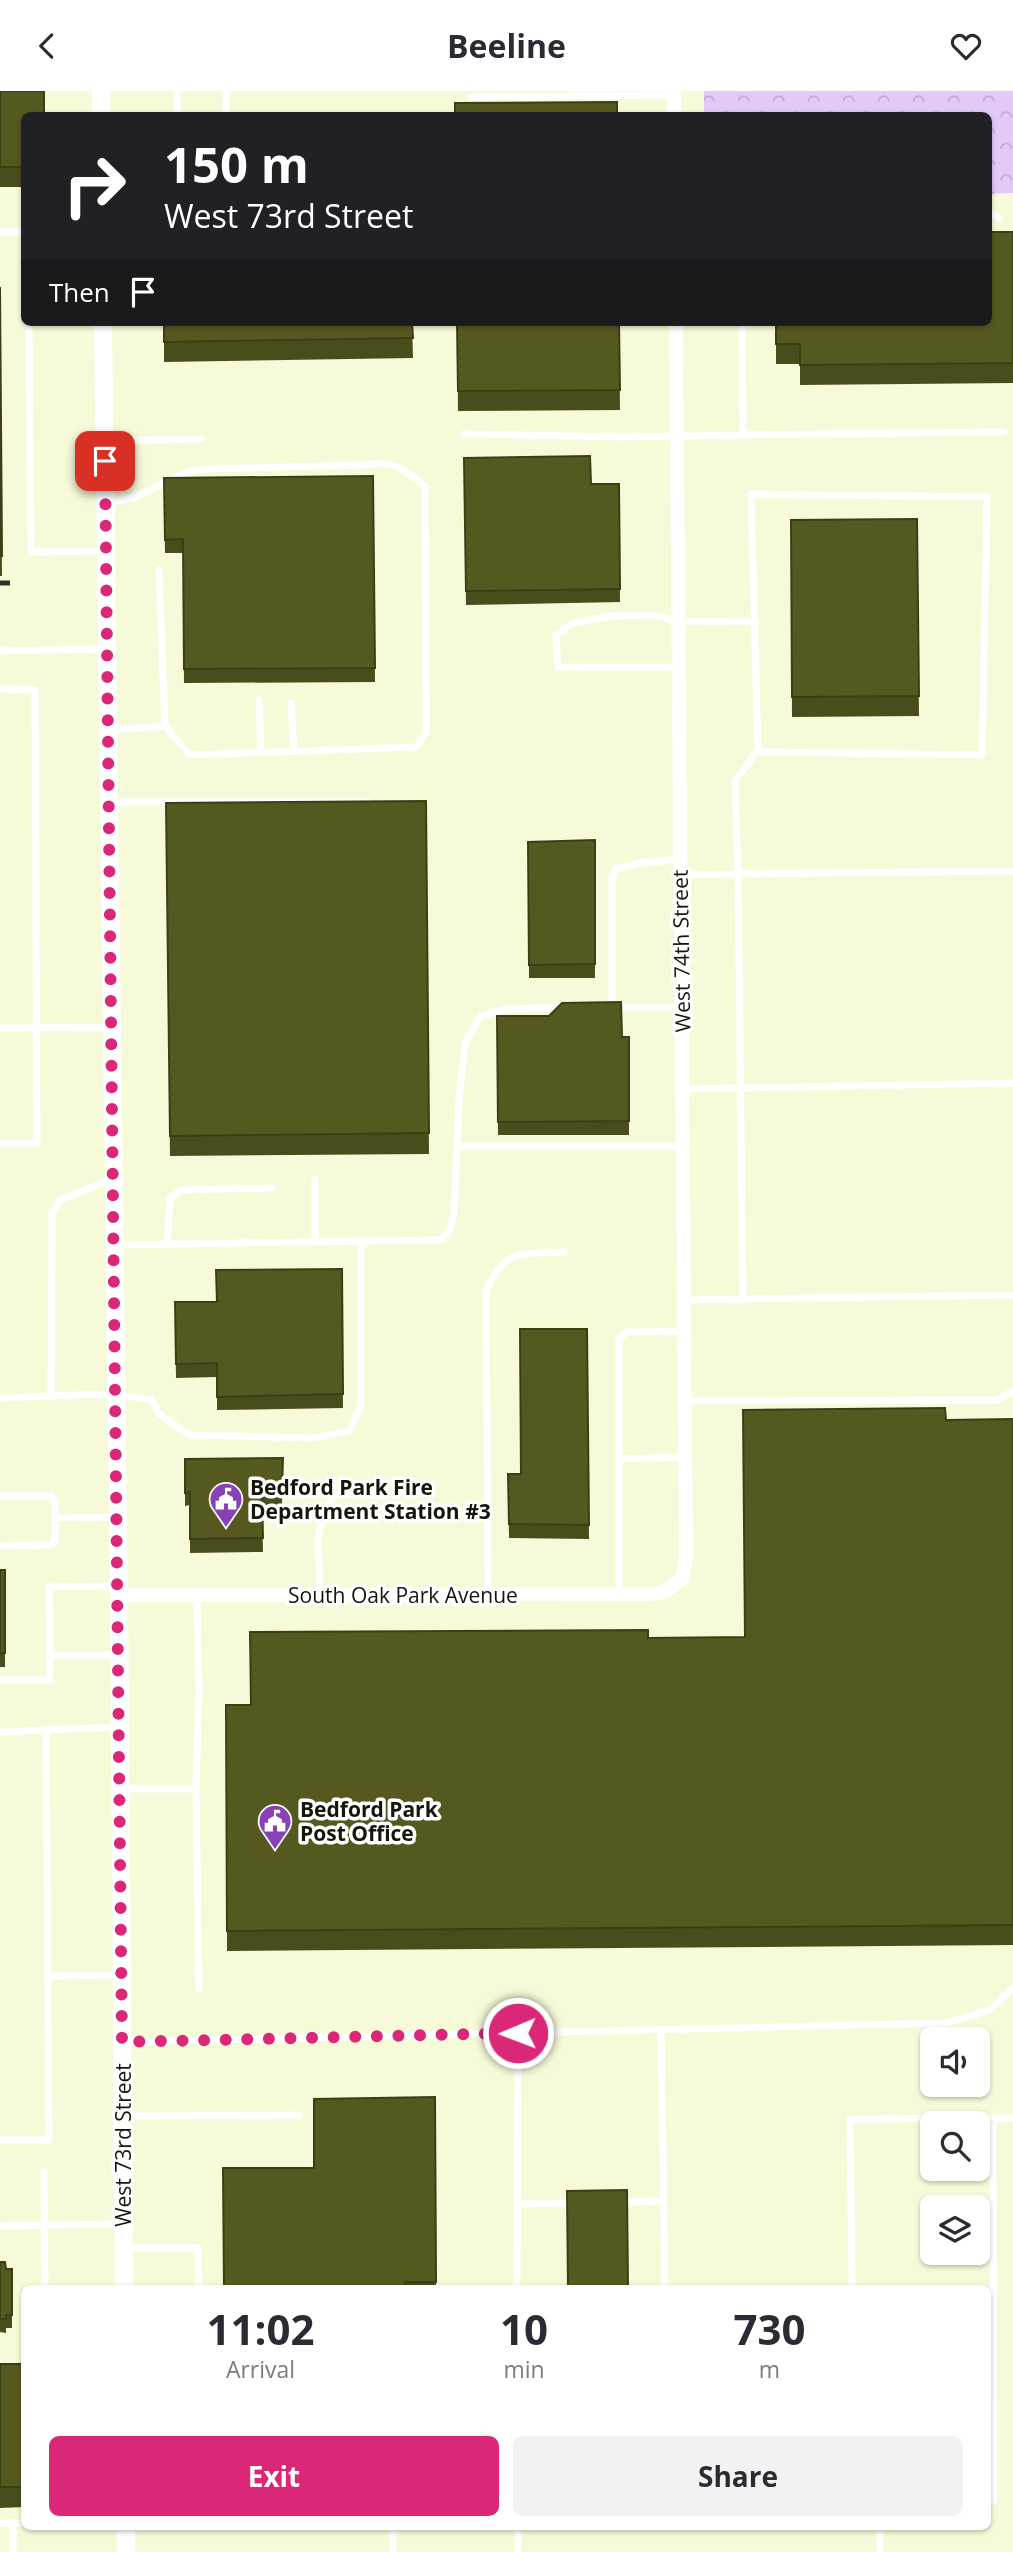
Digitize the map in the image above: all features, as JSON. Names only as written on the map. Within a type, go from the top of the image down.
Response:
[{"type":"street","points":[[101,91],[101,112]]},
{"type":"street","points":[[674,93],[674,112]]},
{"type":"street","name":"West 73rd Street","points":[[103,326],[119,1591],[124,2285]]},
{"type":"street","name":"West 74th Street","points":[[676,326],[686,1558],[686,1570],[682,1579]]},
{"type":"street","name":"South Oak Park Avenue","points":[[119,1591],[197,1595],[619,1594],[663,1593],[682,1579]]},
{"type":"street","points":[[126,2530],[126,2552]]},
{"type":"lane","points":[[177,91],[177,112]]},
{"type":"lane","points":[[226,91],[226,112]]},
{"type":"lane","points":[[471,97],[674,93]]},
{"type":"lane","points":[[992,214],[999,218]]},
{"type":"lane","points":[[0,232],[21,232]]},
{"type":"lane","points":[[29,326],[31,552],[106,551]]},
{"type":"lane","points":[[742,326],[743,435]]},
{"type":"lane","points":[[464,434],[677,436],[1004,432]]},
{"type":"lane","points":[[105,441],[201,439]]},
{"type":"lane","points":[[106,503],[133,498],[190,471],[367,464],[383,461],[403,469],[425,486],[426,733],[416,747],[190,755],[165,726],[159,570]]},
{"type":"lane","points":[[751,494],[987,497],[982,755],[758,752],[756,622],[751,494]]},
{"type":"lane","points":[[678,667],[558,667],[556,635],[573,623],[612,616],[652,615],[678,621],[756,622]]},
{"type":"lane","points":[[0,651],[107,649]]},
{"type":"lane","points":[[0,689],[35,690],[37,1143],[0,1143]]},
{"type":"lane","points":[[259,700],[261,752]]},
{"type":"lane","points":[[291,703],[294,751]]},
{"type":"lane","points":[[108,730],[165,726]]},
{"type":"lane","points":[[743,1299],[735,782],[758,748]]},
{"type":"lane","points":[[109,801],[376,802]]},
{"type":"lane","points":[[611,1007],[612,880],[615,869],[640,863],[680,859]]},
{"type":"lane","points":[[680,875],[1013,871]]},
{"type":"lane","points":[[115,1245],[441,1240],[450,1230],[454,1214],[459,1099],[465,1043],[481,1016],[505,1009],[580,1007]]},
{"type":"lane","points":[[601,1007],[681,1007]]},
{"type":"lane","points":[[0,1028],[112,1027]]},
{"type":"lane","points":[[682,1089],[1013,1083]]},
{"type":"lane","points":[[458,1146],[682,1146]]},
{"type":"lane","points":[[51,1397],[52,1214],[58,1201],[114,1177]]},
{"type":"lane","points":[[314,1242],[315,1179]]},
{"type":"lane","points":[[167,1245],[170,1199],[181,1189],[272,1188]]},
{"type":"lane","points":[[0,1398],[116,1395],[152,1400],[159,1414],[189,1435],[313,1438],[349,1431],[361,1406],[361,1241]]},
{"type":"lane","points":[[488,1595],[486,1291],[502,1262],[514,1256],[564,1252]]},
{"type":"lane","points":[[684,1300],[1013,1294]]},
{"type":"lane","points":[[619,1594],[619,1338],[627,1332],[684,1331]]},
{"type":"lane","points":[[685,1401],[998,1401],[1013,1391]]},
{"type":"lane","points":[[619,1459],[685,1457]]},
{"type":"lane","points":[[320,1595],[318,1538],[324,1508],[338,1494],[386,1496]]},
{"type":"lane","points":[[0,1496],[51,1496],[55,1501],[55,1542],[51,1545],[0,1546]]},
{"type":"lane","points":[[55,1518],[118,1517]]},
{"type":"lane","points":[[0,1680],[49,1680],[49,1587],[119,1591]]},
{"type":"lane","points":[[197,1595],[199,1989]]},
{"type":"lane","points":[[50,1655],[119,1655]]},
{"type":"lane","points":[[0,1731],[120,1727]]},
{"type":"lane","points":[[0,2140],[49,2140],[46,1730]]},
{"type":"lane","points":[[120,1789],[196,1789]]},
{"type":"lane","points":[[48,1976],[122,1975]]},
{"type":"lane","points":[[122,2042],[946,2023],[990,2010],[1013,1988]]},
{"type":"lane","points":[[661,2029],[665,2285]]},
{"type":"lane","points":[[517,2285],[518,2033]]},
{"type":"lane","points":[[123,2116],[299,2115]]},
{"type":"lane","points":[[852,2285],[850,2119],[1013,2117]]},
{"type":"lane","points":[[991,2500],[994,2500],[993,2118]]},
{"type":"lane","points":[[44,2172],[45,2285]]},
{"type":"lane","points":[[610,2202],[663,2201]]},
{"type":"lane","points":[[517,2204],[584,2202]]},
{"type":"lane","points":[[0,2226],[124,2224]]},
{"type":"lane","points":[[124,2248],[198,2248],[199,2285]]},
{"type":"lane","points":[[0,2523],[21,2523]]},
{"type":"lane","points":[[13,2523],[13,2552]]},
{"type":"lane","points":[[393,2530],[393,2552]]},
{"type":"lane","points":[[518,2530],[518,2552]]},
{"type":"lane","points":[[880,2530],[880,2552]]},
{"type":"green space","points":[[704,91],[1013,91],[1013,193],[992,194],[992,112],[704,112]]},
{"type":"building","points":[[0,91],[44,91],[44,112],[21,112],[21,167],[0,167]]},
{"type":"building","points":[[617,102],[617,112],[455,112],[455,103]]},
{"type":"building","points":[[992,232],[1013,232],[1013,363],[800,365],[800,344],[776,344],[776,326],[992,326]]},
{"type":"building","points":[[0,287],[2,556],[0,556]]},
{"type":"building","points":[[164,326],[412,326],[413,338],[164,342]]},
{"type":"building","points":[[457,326],[619,326],[620,390],[458,391]]},
{"type":"building","points":[[590,456],[591,484],[619,484],[620,589],[466,591],[464,458]]},
{"type":"building","points":[[373,476],[375,668],[184,669],[183,539],[165,540],[164,478]]},
{"type":"building","points":[[917,519],[919,696],[792,697],[791,520]]},
{"type":"building","points":[[426,801],[429,1133],[170,1136],[166,803]]},
{"type":"building","points":[[595,840],[595,964],[529,965],[528,842]]},
{"type":"building","points":[[621,1002],[622,1037],[629,1037],[629,1121],[498,1122],[497,1016],[549,1016],[562,1003]]},
{"type":"building","points":[[342,1269],[343,1394],[217,1397],[217,1363],[176,1364],[175,1302],[217,1302],[216,1270]]},
{"type":"building","points":[[520,1329],[587,1329],[589,1525],[509,1524],[508,1474],[521,1474]]},
{"type":"building","points":[[945,1408],[946,1420],[1013,1419],[1013,1925],[227,1931],[226,1705],[251,1705],[250,1632],[648,1630],[648,1638],[745,1637],[743,1410]]},
{"type":"building","name":"Bedford Park Fire Department Station #3","points":[[283,1458],[282,1491],[262,1491],[263,1538],[190,1539],[190,1492],[185,1493],[185,1459]]},
{"type":"building","points":[[0,1570],[5,1570],[5,1653],[0,1653]]},
{"type":"building","points":[[435,2097],[436,2282],[405,2282],[405,2285],[224,2285],[223,2168],[314,2168],[314,2099]]},
{"type":"building","points":[[627,2190],[628,2285],[568,2285],[567,2191]]},
{"type":"building","points":[[0,2262],[5,2262],[6,2269],[12,2269],[12,2315],[6,2315],[6,2319],[0,2319]]},
{"type":"building","points":[[0,2364],[21,2364],[21,2487],[0,2487]]},
{"type":"railway","points":[[0,583],[10,583]]},
{"type":"place","name":"Bedford Park Fire Department Station #3","points":[[226,1529]]},
{"type":"place","name":"Bedford Park Post Office","points":[[275,1851]]},
{"type":"route","points":[[105,461],[122,2042],[518,2033]]}]
